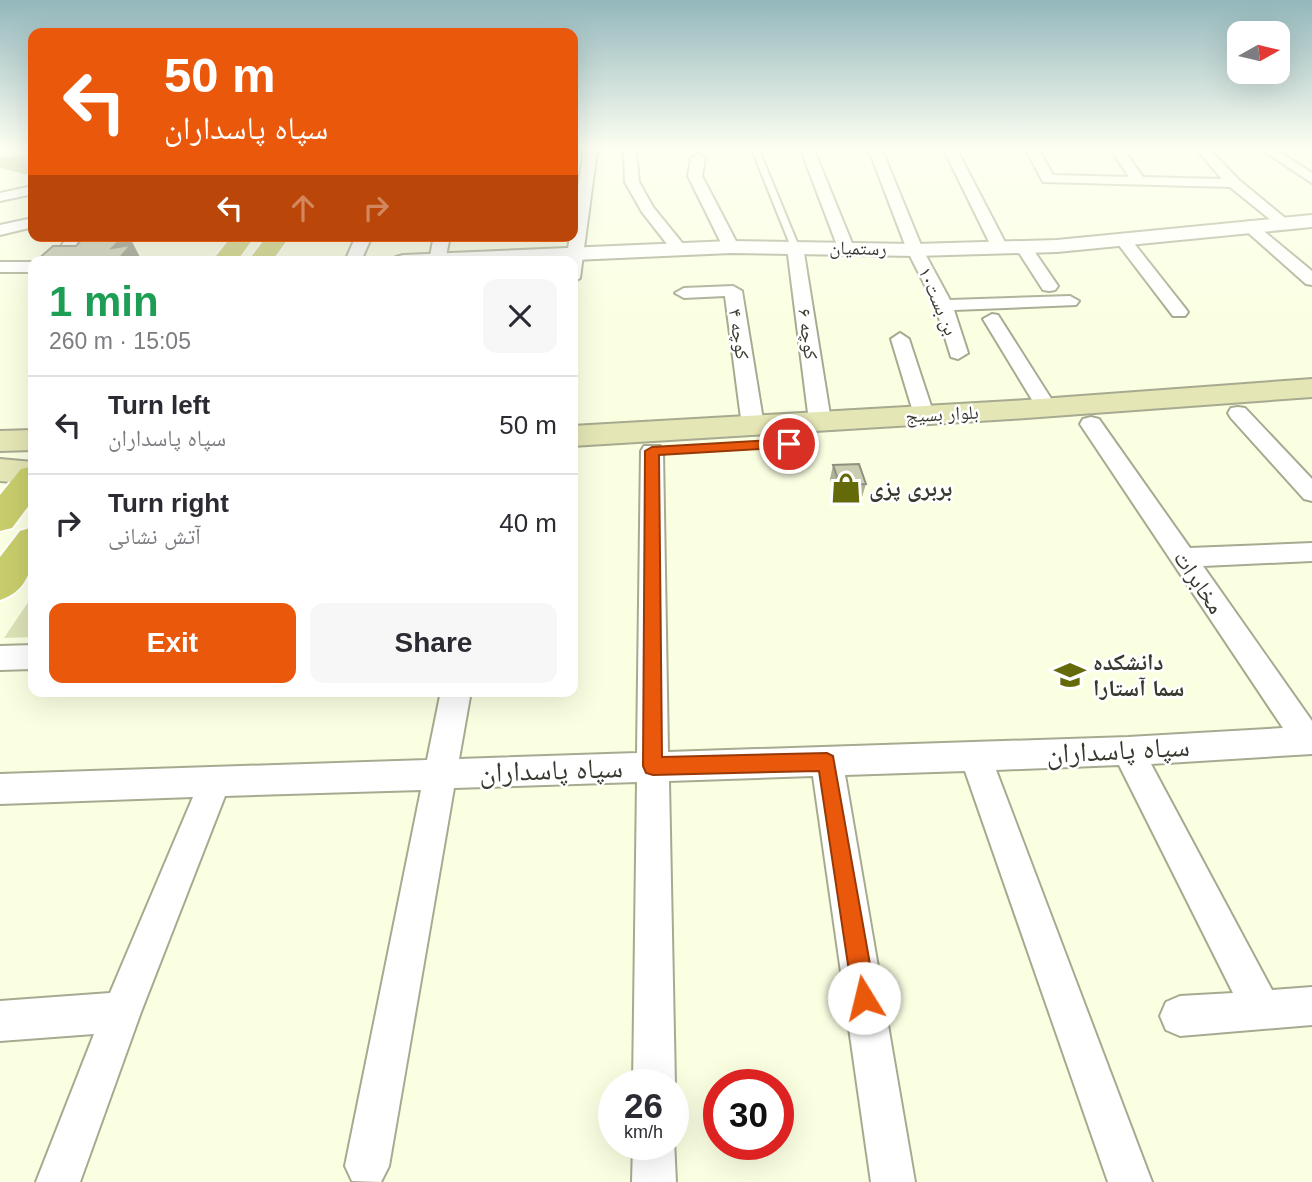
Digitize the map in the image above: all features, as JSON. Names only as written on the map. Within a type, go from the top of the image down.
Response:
[{"type":"main road","points":[[228,256],[239,242]]},
{"type":"main road","points":[[264,256],[274,242]]},
{"type":"main road","name":"بلوار بسیج","points":[[578,436],[654,441],[1091,424],[1229,404],[1312,388]]},
{"type":"main road","name":"بلوار بسیج","points":[[578,453],[753,426],[820,421],[1047,408],[1229,404],[1312,407]]},
{"type":"main road","points":[[0,441],[28,440]]},
{"type":"main road","points":[[0,519],[26,472]]},
{"type":"main road","points":[[0,585],[28,547]]},
{"type":"street","points":[[578,254],[584,205]]},
{"type":"street","points":[[645,205],[680,250]]},
{"type":"street","points":[[710,205],[731,247]]},
{"type":"street","points":[[829,205],[846,248]]},
{"type":"street","name":"بن بست۱۰","points":[[897,205],[915,250],[944,305],[958,353]]},
{"type":"street","points":[[978,205],[1000,248]]},
{"type":"street","points":[[1272,205],[1302,223]]},
{"type":"street","name":"رستمیان","points":[[531,256],[731,247],[915,250],[1024,248],[1302,223]]},
{"type":"street","points":[[0,230],[28,224]]},
{"type":"street","points":[[1249,226],[1312,279]]},
{"type":"street","points":[[1123,240],[1179,312]]},
{"type":"street","name":"کوچه ۶","points":[[795,247],[820,421]]},
{"type":"street","points":[[1024,248],[1049,286]]},
{"type":"street","points":[[0,267],[28,267]]},
{"type":"street","name":"کوچه ۴","points":[[684,293],[733,291],[753,426]]},
{"type":"street","points":[[944,305],[1070,301]]},
{"type":"street","points":[[992,319],[1047,408]]},
{"type":"street","points":[[900,339],[925,415]]},
{"type":"street","points":[[1229,404],[1312,493]]},
{"type":"street","name":"مخابرات","points":[[1091,424],[1310,740]]},
{"type":"street","points":[[654,441],[654,1069]]},
{"type":"street","points":[[1183,558],[1312,552]]},
{"type":"street","points":[[0,658],[28,657]]},
{"type":"street","points":[[367,1166],[455,697]]},
{"type":"street","name":"سپاه پاسداران","points":[[0,789],[1128,751],[1310,740]]},
{"type":"street","points":[[1128,751],[1262,1010]]},
{"type":"street","points":[[975,756],[1129,1182]]},
{"type":"street","points":[[827,762],[894,1182]]},
{"type":"street","points":[[58,1182],[122,1012],[215,782]]},
{"type":"street","points":[[1180,1016],[1312,1006]]},
{"type":"street","points":[[0,1021],[122,1012]]},
{"type":"street","points":[[654,1160],[654,1182]]},
{"type":"lane","points":[[778,205],[795,247]]},
{"type":"shaded area","points":[[28,602],[28,637],[4,638]]},
{"type":"building","points":[[80,242],[118,242],[112,248],[131,245],[121,256],[42,256],[53,246],[76,246]]},
{"type":"building","points":[[859,464],[866,484],[840,485],[833,465]]},
{"type":"place","name":"بربری پزی","points":[[846,488]]},
{"type":"place","name":"دانشکده سما آستارا","points":[[1070,675]]},
{"type":"route","points":[[789,444],[652,451],[653,766],[827,762],[864,998]]}]
